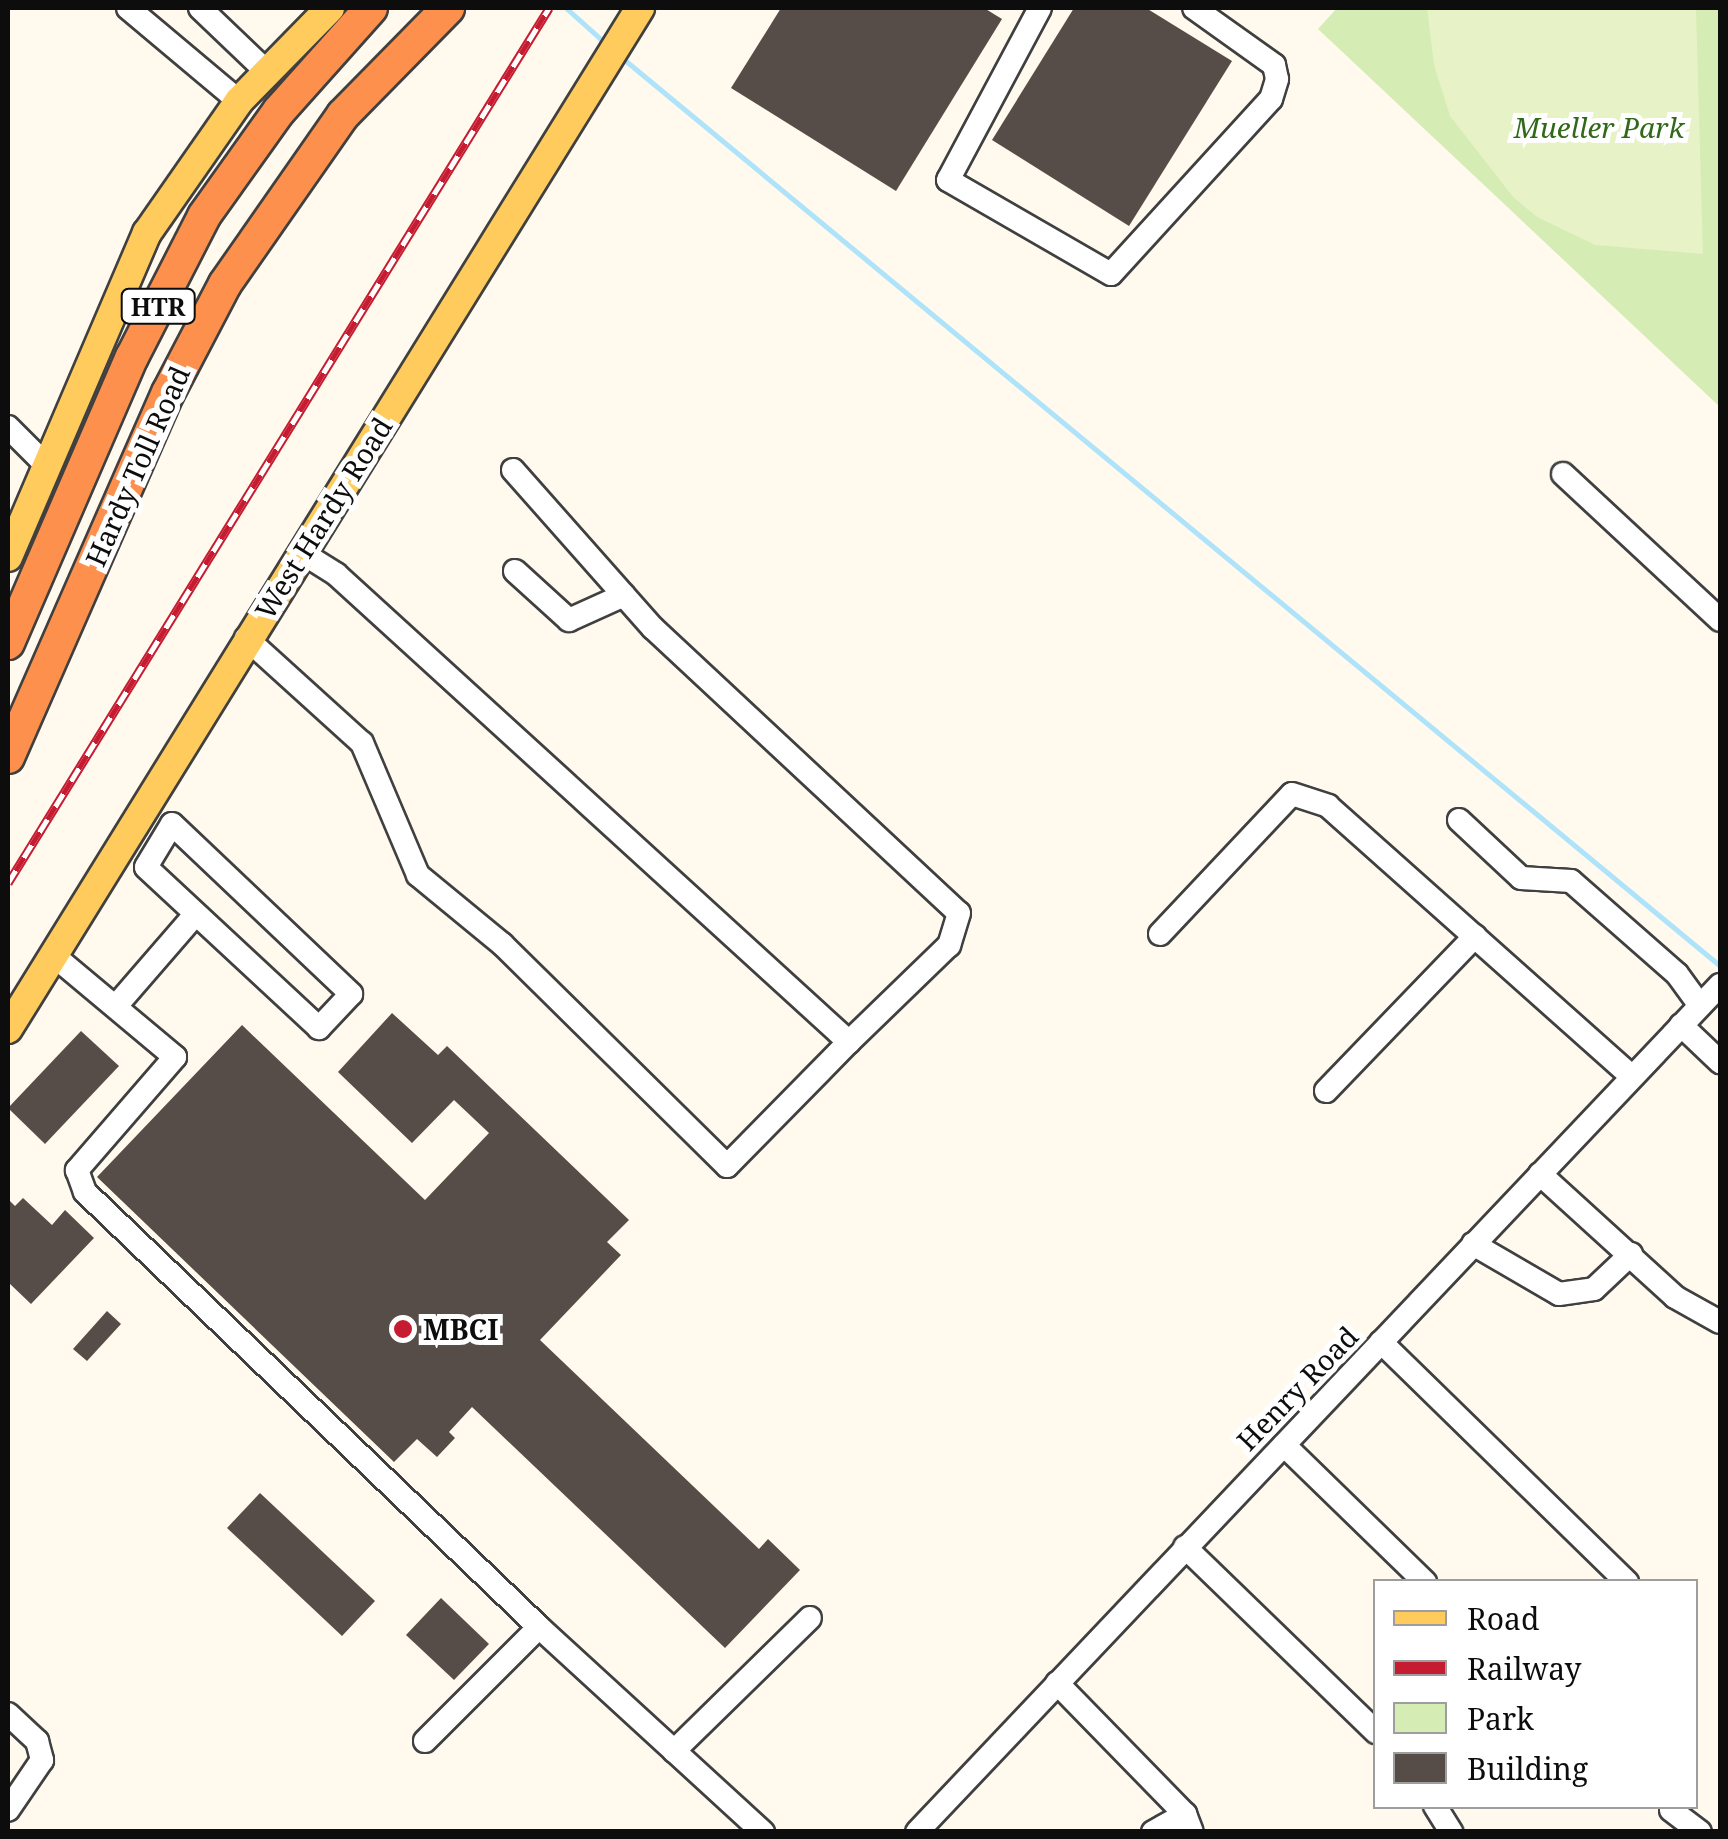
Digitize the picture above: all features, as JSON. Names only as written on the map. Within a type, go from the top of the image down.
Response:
[{"type":"highway","name":"Hardy Toll Road","points":[[8,642],[132,357],[204,216],[279,111],[371,8]]},
{"type":"highway","name":"Hardy Toll Road","points":[[8,757],[168,393],[225,284],[343,115],[448,8]]},
{"type":"main road","points":[[8,557],[44,464],[147,233],[238,101],[330,8]]},
{"type":"main road","name":"West Hardy Road","points":[[8,1028],[246,638],[303,554],[640,8]]},
{"type":"street","points":[[128,8],[238,101]]},
{"type":"street","points":[[200,8],[267,72]]},
{"type":"street","points":[[1040,8],[948,180],[1110,274],[1271,98],[1277,79],[1274,65],[1194,8]]},
{"type":"street","points":[[8,427],[44,464]]},
{"type":"street","points":[[246,638],[362,743],[418,874],[502,944],[727,1166],[949,945],[959,914],[624,596],[513,470]]},
{"type":"street","points":[[1564,474],[1720,620]]},
{"type":"street","points":[[303,554],[336,574],[849,1042]]},
{"type":"street","points":[[515,571],[570,620],[624,596]]},
{"type":"street","points":[[1160,934],[1292,794],[1328,806],[1632,1076]]},
{"type":"street","points":[[1459,820],[1521,878],[1571,882],[1677,974],[1711,994]]},
{"type":"street","points":[[172,824],[351,994],[320,1028],[194,916],[146,866],[172,824]]},
{"type":"street","points":[[116,1006],[194,916]]},
{"type":"street","points":[[1326,1091],[1476,936]]},
{"type":"street","points":[[53,955],[176,1058],[77,1170],[85,1192],[539,1627],[763,1832]]},
{"type":"street","name":"Henry Road","points":[[916,1832],[1711,994]]},
{"type":"street","points":[[1682,1025],[1720,1062]]},
{"type":"street","points":[[1540,1174],[1675,1297],[1720,1322]]},
{"type":"street","points":[[1473,1244],[1559,1294],[1594,1289],[1631,1254]]},
{"type":"street","points":[[1381,1342],[1624,1579]]},
{"type":"street","points":[[1284,1445],[1421,1579]]},
{"type":"street","points":[[1185,1547],[1373,1729]]},
{"type":"street","points":[[674,1751],[810,1618]]},
{"type":"street","points":[[426,1740],[539,1627]]},
{"type":"street","points":[[1057,1683],[1188,1823],[1153,1832]]},
{"type":"street","points":[[8,1714],[37,1741],[42,1760],[8,1810]]},
{"type":"street","points":[[1436,1809],[1451,1832]]},
{"type":"street","points":[[1671,1810],[1700,1832]]},
{"type":"green space","name":"Mueller Park","points":[[1337,8],[1720,8],[1720,407],[1318,29]]},
{"type":"green space","name":"Mueller Park","points":[[1427,8],[1696,8],[1703,254],[1595,245],[1537,217],[1513,197],[1450,116],[1434,65]]},
{"type":"building","points":[[781,8],[984,8],[1002,19],[896,191],[731,88]]},
{"type":"building","points":[[1074,8],[1146,8],[1232,61],[1129,226],[992,140]]},
{"type":"building","name":"MBCI","points":[[392,1013],[438,1055],[447,1046],[629,1220],[607,1242],[621,1255],[540,1340],[759,1549],[768,1539],[800,1570],[725,1648],[472,1407],[449,1432],[455,1438],[437,1457],[417,1439],[394,1462],[97,1177],[242,1025],[425,1200],[489,1133],[454,1100],[412,1143],[338,1072]]},
{"type":"building","points":[[81,1031],[119,1066],[45,1144],[8,1108]]},
{"type":"building","points":[[23,1198],[52,1225],[65,1210],[94,1238],[31,1304],[8,1282],[8,1199],[15,1206]]},
{"type":"building","points":[[107,1311],[121,1324],[87,1361],[73,1349]]},
{"type":"building","points":[[260,1493],[375,1601],[342,1636],[227,1528]]},
{"type":"building","points":[[441,1598],[489,1644],[454,1680],[406,1635]]},
{"type":"waterway","points":[[566,8],[605,43]]},
{"type":"waterway","points":[[621,57],[1720,966]]},
{"type":"railway","points":[[8,883],[549,8]]},
{"type":"place","name":"MBCI","points":[[403,1329]]}]
